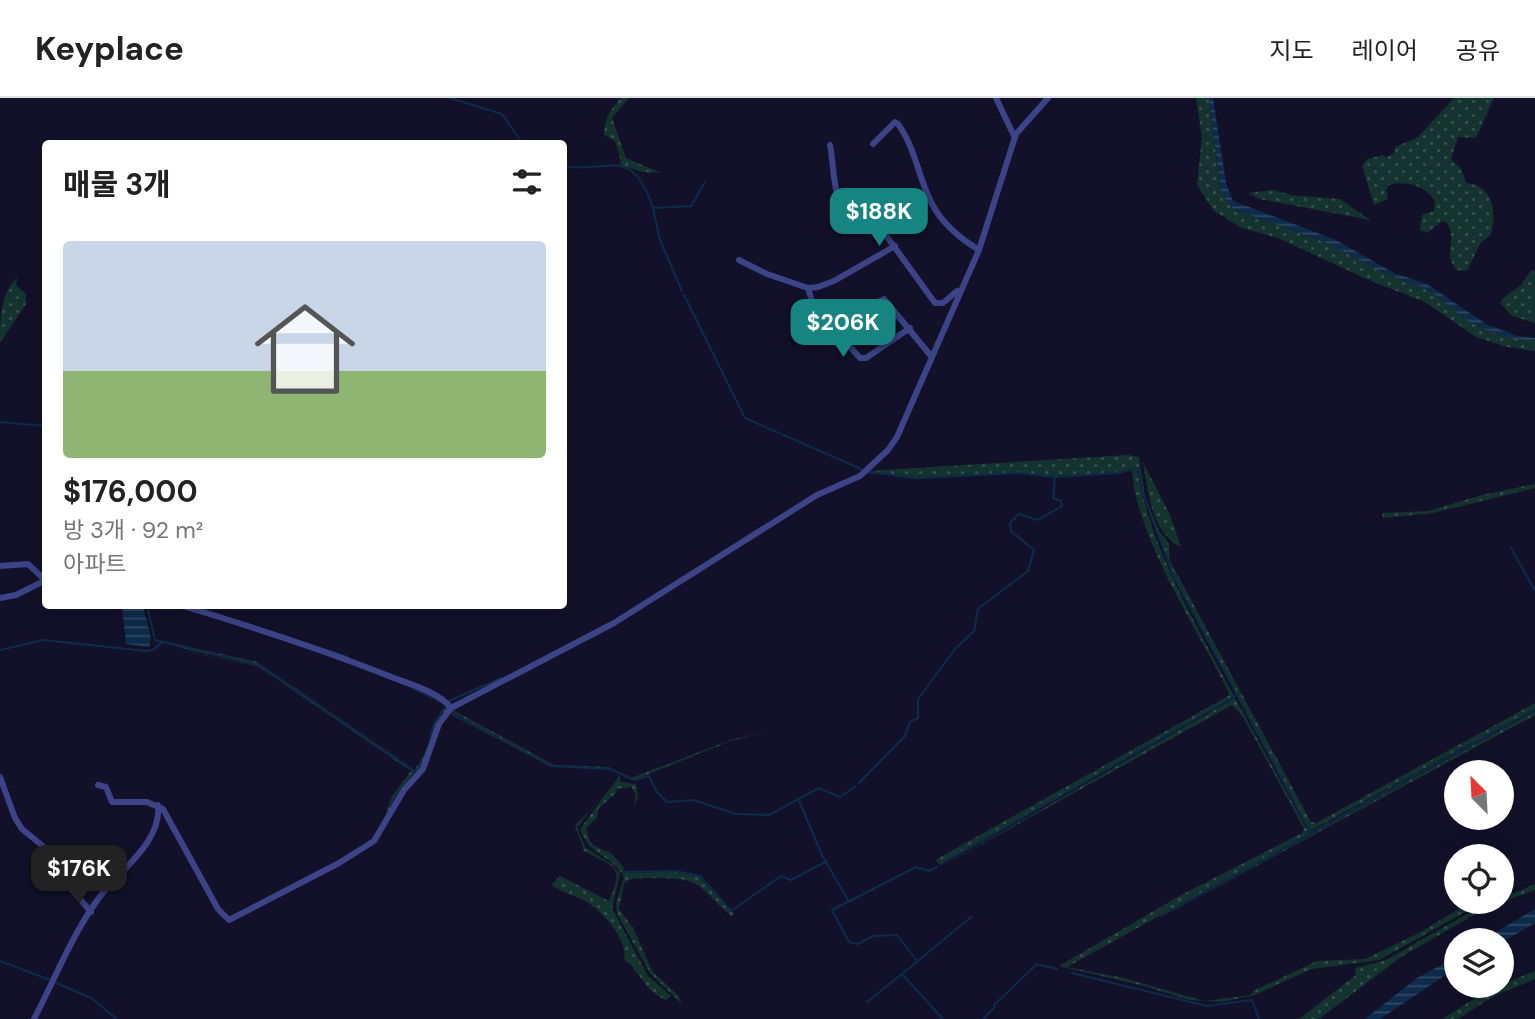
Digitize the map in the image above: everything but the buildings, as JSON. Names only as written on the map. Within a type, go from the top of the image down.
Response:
[{"type":"street","points":[[996,98],[1015,138]]},
{"type":"street","points":[[98,785],[106,787],[112,802],[147,802],[158,805],[222,915],[229,920],[373,841],[404,790],[426,763],[439,724],[451,708],[614,623],[817,495],[860,476],[893,445],[979,250],[1015,138],[1048,98]]},
{"type":"street","points":[[873,144],[895,122],[898,124],[912,144],[932,204],[961,238],[979,250]]},
{"type":"street","points":[[831,145],[832,174],[846,211],[858,224],[881,231],[895,246],[935,303],[943,303],[961,289]]},
{"type":"street","points":[[739,260],[759,271],[808,288],[834,281],[895,246]]},
{"type":"street","points":[[808,288],[813,304],[863,359],[910,328]]},
{"type":"street","points":[[839,331],[859,319],[864,309],[884,299],[931,356]]},
{"type":"street","points":[[0,566],[29,564],[42,577]]},
{"type":"street","points":[[0,598],[16,595],[42,582]]},
{"type":"street","points":[[193,609],[302,642],[408,684],[442,700],[451,708]]},
{"type":"street","points":[[0,779],[15,818],[26,832],[55,856],[69,886],[91,912]]},
{"type":"street","points":[[34,1019],[91,912],[157,826],[158,805]]},
{"type":"street","points":[[157,826],[174,830]]},
{"type":"green space","points":[[621,98],[629,98],[612,118],[626,158],[661,173],[643,172],[620,165],[615,141],[604,135],[608,115]]},
{"type":"green space","points":[[1196,98],[1209,98],[1220,187],[1233,209],[1325,242],[1379,270],[1429,290],[1468,321],[1484,329],[1508,338],[1535,341],[1535,351],[1507,347],[1476,337],[1425,302],[1371,281],[1278,238],[1242,228],[1214,211],[1197,185],[1202,137]]},
{"type":"green space","points":[[1454,98],[1494,98],[1478,134],[1474,138],[1458,137],[1451,159],[1461,168],[1466,183],[1475,185],[1487,194],[1493,209],[1491,234],[1480,244],[1467,271],[1457,270],[1453,264],[1450,253],[1451,235],[1447,223],[1442,221],[1427,233],[1420,230],[1422,215],[1434,211],[1435,201],[1426,191],[1403,184],[1389,185],[1386,190],[1388,199],[1374,205],[1362,166],[1367,159],[1383,155],[1386,157],[1394,153],[1395,147],[1418,137]]},
{"type":"green space","points":[[1273,190],[1292,195],[1340,199],[1370,220],[1260,199],[1248,193]]},
{"type":"green space","points":[[1531,270],[1535,271],[1535,323],[1512,316],[1501,304],[1502,299],[1521,285]]},
{"type":"green space","points":[[17,277],[16,285],[26,294],[26,304],[0,343],[4,300]]},
{"type":"green space","points":[[1128,455],[1139,457],[1145,496],[1159,531],[1169,543],[1170,561],[1311,822],[1316,823],[1535,703],[1535,708],[1310,831],[1174,575],[1144,496],[1139,467],[1118,472],[1055,476],[1019,473],[916,477],[867,471]]},
{"type":"green space","points":[[1143,462],[1170,515],[1181,547],[1171,541],[1157,522],[1149,498]]},
{"type":"green space","points":[[1132,469],[1137,469],[1153,529],[1176,586],[1234,696],[939,864],[936,860],[944,855],[1230,695],[1156,554],[1136,496]]},
{"type":"green space","points":[[1535,484],[1535,488],[1433,513],[1382,518],[1383,513],[1428,511],[1482,495]]},
{"type":"green space","points":[[187,609],[323,651],[408,684],[443,704],[404,684],[322,652]]},
{"type":"green space","points":[[154,639],[257,662],[415,769],[424,754],[436,721],[445,706],[437,721],[446,707],[449,709],[437,725],[426,763],[404,790],[379,833],[392,796],[411,771],[259,667],[159,646],[259,666],[412,770],[414,772],[390,808],[416,770],[259,664],[192,651]]},
{"type":"green space","points":[[1235,698],[1309,833],[1067,967],[1124,978],[1204,1001],[1189,1000],[1144,986],[1059,966],[1183,894],[1302,833],[1304,829],[1243,717],[1232,705],[941,867]]},
{"type":"green space","points":[[451,709],[554,765],[609,767],[631,778],[731,740],[780,728],[728,742],[634,780],[610,769],[551,766],[452,712],[443,722],[434,742],[440,724]]},
{"type":"green space","points":[[1535,711],[1535,715],[1452,760],[1446,760]]},
{"type":"green space","points":[[1444,761],[1444,764],[1162,917]]},
{"type":"green space","points":[[620,775],[620,782],[636,784],[638,798],[634,805],[636,796],[632,787],[616,789],[617,792],[598,809],[597,818],[586,828],[591,844],[612,854],[624,868],[623,873],[676,872],[699,877],[734,914],[731,916],[703,889],[690,881],[640,878],[624,883],[619,909],[633,928],[653,972],[678,995],[682,1004],[650,973],[617,914],[616,903],[624,877],[612,863],[589,845],[580,829]]},
{"type":"green space","points":[[590,811],[577,828],[585,847],[611,864],[620,874],[612,908],[648,976],[671,996],[666,1000],[651,990],[624,960],[625,952],[619,936],[600,913],[587,902],[551,885],[560,876],[609,901],[616,880],[614,869],[584,851],[575,825]]},
{"type":"green space","points":[[1535,884],[1535,890],[1514,898],[1514,893]]},
{"type":"green space","points":[[1450,914],[1462,914],[1379,960],[1311,969],[1255,995],[1221,1002],[1204,1001],[1251,995],[1253,991],[1317,961],[1365,959],[1419,933]]},
{"type":"green space","points":[[1476,914],[1451,928],[1444,928],[1444,932],[1401,957],[1319,1019],[1299,1019],[1356,975],[1355,968],[1386,960],[1465,915]]},
{"type":"green space","points":[[1535,971],[1535,979],[1514,988],[1514,979]]},
{"type":"green space","points":[[1476,998],[1491,998],[1458,1019],[1442,1019]]},
{"type":"water","points":[[1209,98],[1213,98],[1226,183],[1233,201],[1336,240],[1394,273],[1427,284],[1486,324],[1517,336],[1535,338],[1535,341],[1508,338],[1484,329],[1468,321],[1429,290],[1379,270],[1325,242],[1233,209],[1221,192]]},
{"type":"water","points":[[122,609],[144,609],[151,638],[149,647],[126,644]]},
{"type":"water","points":[[1535,909],[1535,923],[1514,935],[1514,928],[1503,928]]},
{"type":"water","points":[[1444,963],[1444,976],[1380,1019],[1365,1019],[1417,978]]},
{"type":"waterway","points":[[450,98],[502,114],[520,140]]},
{"type":"waterway","points":[[567,166],[627,168],[645,188],[653,208]]},
{"type":"waterway","points":[[682,291],[660,240],[653,208],[691,206],[705,182]]},
{"type":"waterway","points":[[684,295],[745,418],[861,469]]},
{"type":"waterway","points":[[0,422],[42,426]]},
{"type":"waterway","points":[[868,472],[916,478],[1019,473],[1055,477],[1118,473],[1138,468],[1144,496],[1173,575],[1311,833]]},
{"type":"waterway","points":[[859,783],[905,736],[910,722],[918,718],[918,699],[955,649],[974,631],[978,609],[1028,571],[1034,550],[1011,531],[1010,523],[1019,514],[1038,520],[1062,506],[1061,501],[1053,498],[1055,477]]},
{"type":"waterway","points":[[1511,548],[1535,591]]},
{"type":"waterway","points":[[148,609],[155,640],[259,665],[414,771]]},
{"type":"waterway","points":[[202,609],[348,657]]},
{"type":"waterway","points":[[0,650],[43,640],[146,651],[153,650],[161,643]]},
{"type":"waterway","points":[[449,701],[501,678]]},
{"type":"waterway","points":[[412,688],[438,700]]},
{"type":"waterway","points":[[941,864],[1235,696]]},
{"type":"waterway","points":[[430,740],[434,724],[446,706]]},
{"type":"waterway","points":[[1161,916],[1535,709]]},
{"type":"waterway","points":[[450,713],[551,766],[610,769],[634,780],[649,776],[657,792],[667,802],[693,800],[736,814],[769,815],[819,788],[840,797],[856,786]]},
{"type":"waterway","points":[[407,783],[423,762]]},
{"type":"waterway","points":[[390,807],[399,793]]},
{"type":"waterway","points":[[799,801],[823,857],[848,900]]},
{"type":"waterway","points":[[623,872],[675,871],[700,876],[731,911],[781,876],[791,880],[827,861]]},
{"type":"waterway","points":[[917,961],[897,935],[873,936],[858,944],[849,942],[832,910],[916,867],[929,871],[937,867]]},
{"type":"waterway","points":[[943,1019],[902,974],[971,917]]},
{"type":"waterway","points":[[0,961],[50,980]]},
{"type":"waterway","points":[[983,1019],[1037,964],[1057,969]]},
{"type":"waterway","points":[[1072,973],[1207,1006],[1252,1000],[1259,1019]]},
{"type":"waterway","points":[[867,1002],[902,974]]},
{"type":"waterway","points":[[56,983],[91,998],[117,1019]]}]
